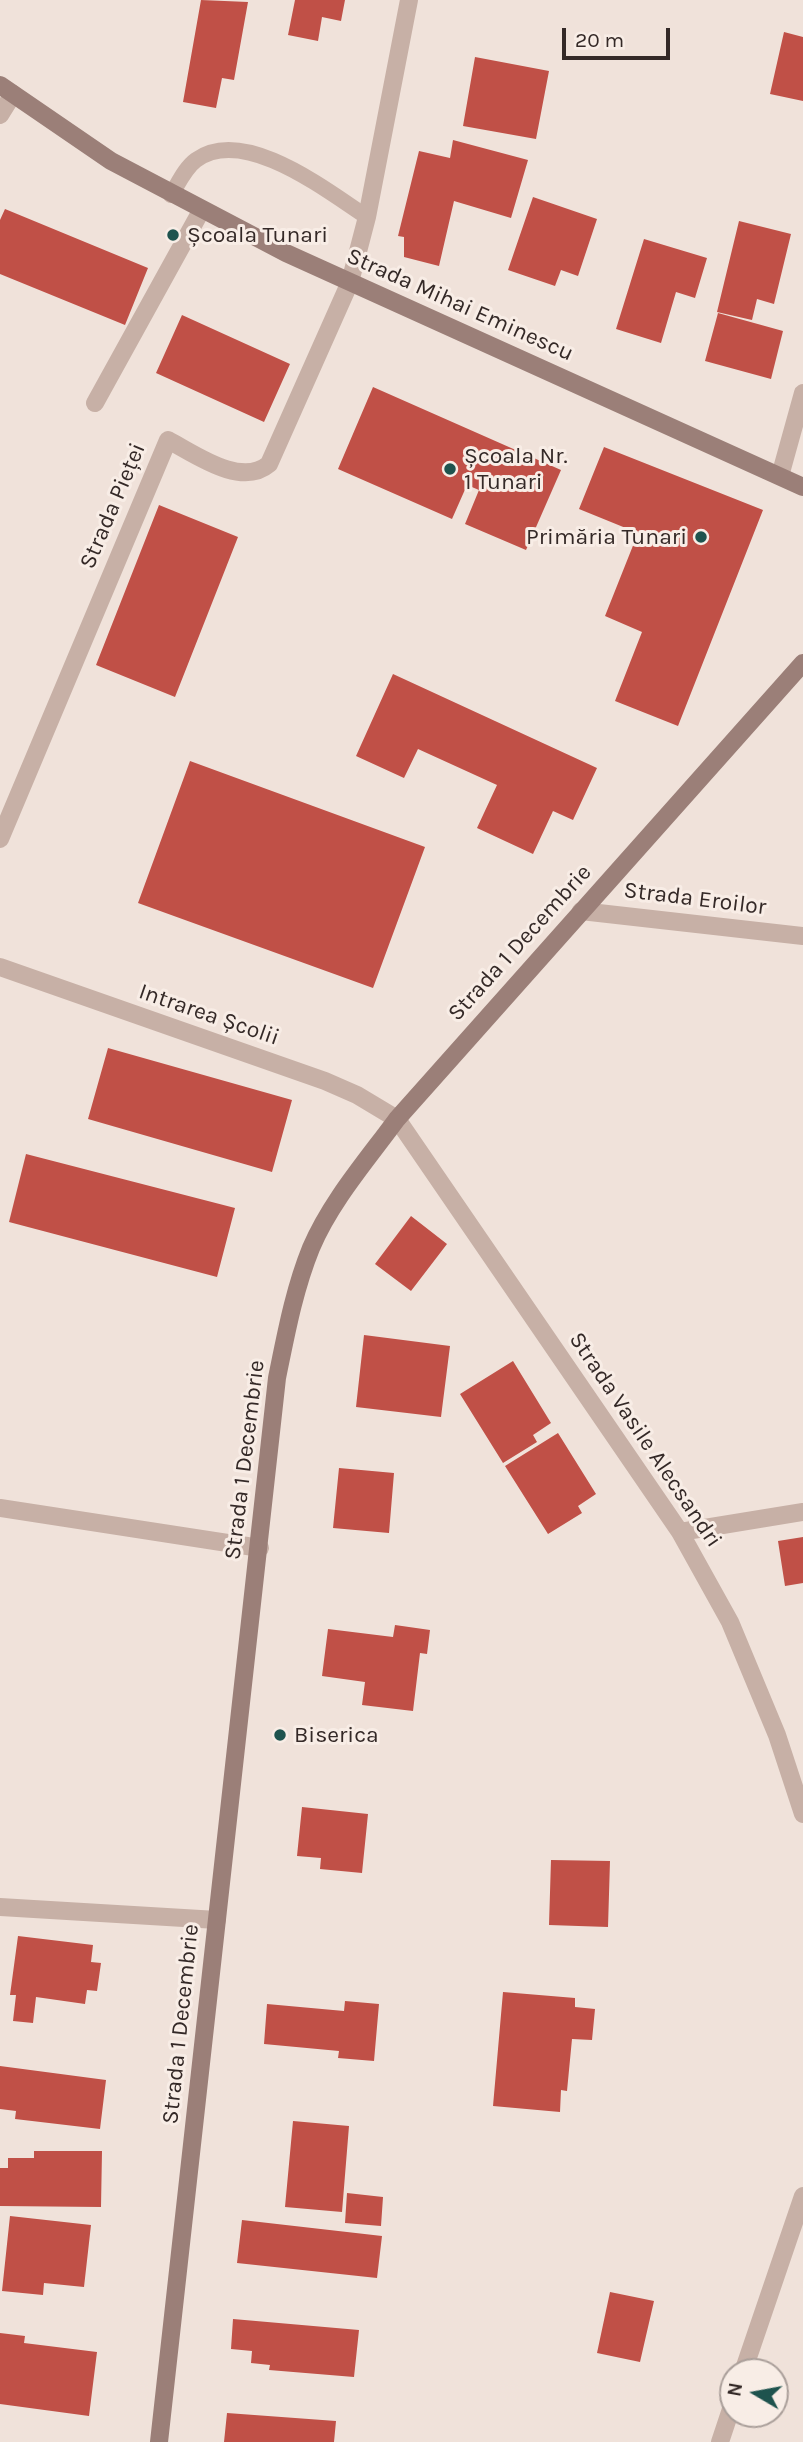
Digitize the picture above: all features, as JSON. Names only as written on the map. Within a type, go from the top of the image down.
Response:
[{"type":"main road","name":"Strada Mihai Eminescu","points":[[6,89],[101,154],[201,211],[350,282],[803,487]]},
{"type":"main road","name":"Strada 1 Decembrie","points":[[159,2442],[277,1378],[290,1309],[312,1247],[344,1192],[397,1119],[803,663]]},
{"type":"street","points":[[350,282],[367,217],[408,0]]},
{"type":"street","points":[[0,114],[6,89]]},
{"type":"street","points":[[95,403],[201,211]]},
{"type":"street","name":"Strada Pieței","points":[[0,839],[167,440],[239,473],[258,473],[269,464],[350,282]]},
{"type":"street","points":[[780,476],[803,393]]},
{"type":"street","name":"Strada Eroilor","points":[[581,911],[803,936]]},
{"type":"street","name":"Intrarea Școlii","points":[[0,967],[325,1081],[357,1094],[397,1119]]},
{"type":"street","name":"Strada Vasile Alecsandri","points":[[397,1119],[680,1532],[730,1622],[777,1735],[803,1814]]},
{"type":"street","points":[[0,1508],[260,1548]]},
{"type":"street","points":[[680,1532],[803,1511]]},
{"type":"street","points":[[0,1907],[217,1920]]},
{"type":"street","points":[[748,2358],[803,2196]]},
{"type":"lane","points":[[171,195],[195,160],[216,150],[232,151],[274,160],[367,217]]},
{"type":"building","points":[[201,0],[248,2],[234,80],[222,78],[216,108],[183,102]]},
{"type":"building","points":[[295,0],[345,0],[341,21],[322,17],[318,41],[288,35]]},
{"type":"building","points":[[784,32],[803,37],[803,101],[770,94]]},
{"type":"building","points":[[475,57],[549,71],[536,139],[463,126]]},
{"type":"building","points":[[453,140],[528,160],[511,218],[454,201],[439,266],[404,257],[404,237],[398,236],[419,151],[450,158]]},
{"type":"building","points":[[533,197],[597,219],[578,276],[561,270],[555,286],[508,270]]},
{"type":"building","points":[[5,209],[148,268],[125,325],[0,274],[0,220]]},
{"type":"building","points":[[739,221],[791,234],[774,304],[757,299],[752,320],[717,312]]},
{"type":"building","points":[[644,239],[707,258],[695,298],[676,292],[661,343],[616,329]]},
{"type":"building","points":[[718,313],[783,331],[771,379],[705,361]]},
{"type":"building","points":[[182,315],[290,364],[264,422],[156,373]]},
{"type":"building","name":"Școala Nr. 1 Tunari","points":[[373,387],[561,470],[526,550],[465,524],[479,490],[467,485],[452,519],[338,469]]},
{"type":"building","points":[[604,447],[763,510],[678,726],[615,701],[642,632],[605,616],[638,533],[579,509]]},
{"type":"building","points":[[159,505],[238,537],[175,697],[96,665]]},
{"type":"building","points":[[393,674],[597,768],[573,820],[553,811],[533,854],[477,828],[497,785],[418,749],[404,778],[356,756]]},
{"type":"building","points":[[190,761],[425,847],[373,988],[138,903]]},
{"type":"building","points":[[108,1048],[292,1100],[272,1172],[88,1119]]},
{"type":"building","points":[[26,1154],[235,1208],[217,1277],[9,1222]]},
{"type":"building","points":[[411,1216],[447,1244],[411,1291],[375,1264]]},
{"type":"building","points":[[364,1335],[450,1346],[441,1417],[356,1407]]},
{"type":"building","points":[[513,1361],[551,1423],[533,1435],[537,1442],[503,1463],[460,1394]]},
{"type":"building","points":[[558,1433],[596,1494],[578,1506],[582,1513],[548,1534],[505,1466]]},
{"type":"building","points":[[339,1468],[394,1473],[389,1533],[333,1528]]},
{"type":"building","points":[[803,1537],[803,1583],[785,1586],[778,1541]]},
{"type":"building","points":[[395,1625],[430,1630],[427,1654],[420,1653],[413,1711],[362,1705],[365,1682],[322,1676],[328,1629],[393,1637]]},
{"type":"building","points":[[302,1807],[368,1814],[362,1873],[320,1869],[321,1858],[297,1856]]},
{"type":"building","points":[[551,1860],[610,1861],[608,1927],[549,1925]]},
{"type":"building","points":[[18,1936],[93,1945],[91,1962],[101,1963],[97,1991],[87,1990],[85,2004],[36,1997],[33,2023],[13,2021],[16,1995],[10,1995]]},
{"type":"building","points":[[503,1992],[575,1998],[575,2007],[595,2009],[592,2040],[572,2039],[567,2091],[561,2090],[560,2112],[493,2106]]},
{"type":"building","points":[[345,2001],[379,2004],[374,2061],[338,2058],[339,2051],[264,2044],[267,2004],[344,2011]]},
{"type":"building","points":[[0,2066],[106,2080],[100,2129],[15,2119],[16,2111],[0,2109]]},
{"type":"building","points":[[293,2121],[349,2126],[342,2212],[285,2207]]},
{"type":"building","points":[[34,2151],[102,2151],[101,2207],[0,2206],[0,2168],[8,2168],[8,2158],[34,2158]]},
{"type":"building","points":[[347,2193],[383,2197],[381,2226],[345,2223]]},
{"type":"building","points":[[10,2216],[91,2225],[84,2287],[44,2283],[43,2295],[2,2291]]},
{"type":"building","points":[[242,2220],[382,2236],[377,2278],[237,2263]]},
{"type":"building","points":[[610,2292],[654,2301],[640,2362],[597,2353]]},
{"type":"building","points":[[233,2319],[359,2330],[354,2377],[269,2370],[270,2365],[251,2363],[252,2351],[231,2349]]},
{"type":"building","points":[[0,2333],[25,2336],[24,2343],[97,2352],[89,2416],[0,2404]]},
{"type":"building","points":[[227,2413],[336,2421],[334,2442],[224,2442]]},
{"type":"place","name":"Școala Tunari","points":[[173,235]]},
{"type":"place","name":"Școala Nr. 1 Tunari","points":[[450,469]]},
{"type":"place","name":"Primăria Tunari","points":[[701,537]]},
{"type":"place","name":"Biserica","points":[[280,1735]]}]
